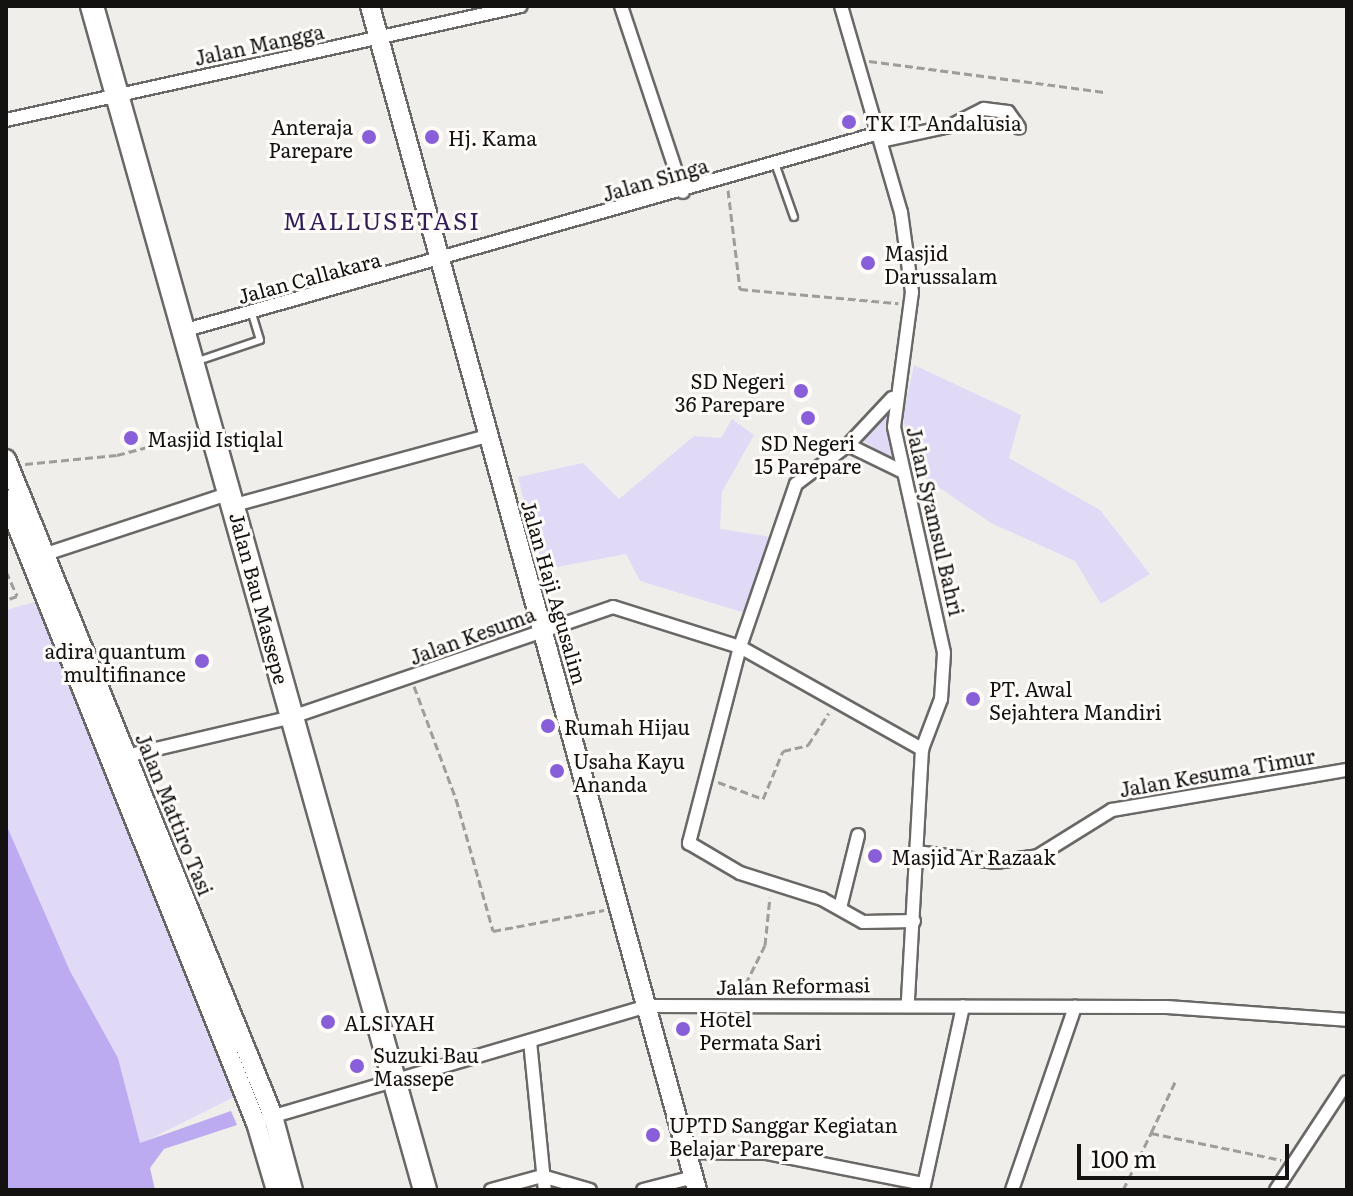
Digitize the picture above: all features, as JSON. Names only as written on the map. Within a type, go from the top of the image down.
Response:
[{"type":"highway","name":"Jalan Bau Massepe","points":[[92,6],[186,330],[425,1190]]},
{"type":"street","name":"Jalan Haji Agusalim","points":[[370,6],[696,1184]]},
{"type":"street","name":"Jalan Mangga","points":[[6,120],[379,40],[521,6]]},
{"type":"street","points":[[621,6],[683,192]]},
{"type":"street","name":"Jalan Syamsul Bahri","points":[[841,6],[901,212],[911,303],[892,398],[901,471],[944,653],[941,699],[922,749],[908,1003]]},
{"type":"street","name":"Jalan Singa","points":[[442,262],[727,178],[880,137],[950,126],[984,109],[1008,112],[1019,128]]},
{"type":"street","name":"Jalan Callakara","points":[[186,330],[442,262]]},
{"type":"street","points":[[892,398],[848,445],[796,484],[740,647],[692,849],[776,886],[840,908],[863,922],[914,921]]},
{"type":"street","points":[[40,556],[233,499],[488,436]]},
{"type":"street","points":[[848,445],[901,471]]},
{"type":"street","name":"Jalan Mattiro Tasi","points":[[8,463],[40,556],[293,1190]]},
{"type":"street","name":"Jalan Mattiro Tasi","points":[[6,499],[40,556]]},
{"type":"street","name":"Jalan Kesuma","points":[[120,758],[292,717],[411,679],[543,630],[625,607],[740,647],[922,749]]},
{"type":"street","name":"Jalan Kesuma Timur","points":[[916,852],[996,862],[1038,856],[1112,810],[1347,770]]},
{"type":"street","points":[[840,908],[858,835]]},
{"type":"street","name":"Jalan Reformasi","points":[[264,1119],[647,1006],[908,1003],[1075,1007],[1347,1020]]},
{"type":"street","points":[[687,1152],[767,1153],[924,1187],[963,1006]]},
{"type":"street","points":[[1012,1190],[1075,1007]]},
{"type":"street","points":[[530,1041],[545,1190]]},
{"type":"street","points":[[1276,1190],[1347,1082]]},
{"type":"street","name":"Jalan Mattiro Tasi","points":[[264,1119],[276,1190]]},
{"type":"street","points":[[491,1190],[542,1176],[590,1190]]},
{"type":"street","points":[[643,1190],[696,1184]]},
{"type":"lane","points":[[776,166],[794,217]]},
{"type":"lane","points":[[195,362],[260,340],[252,313]]},
{"type":"path","points":[[857,60],[1106,92]]},
{"type":"path","points":[[727,178],[740,289],[911,303]]},
{"type":"path","points":[[8,463],[117,455],[214,430]]},
{"type":"path","points":[[6,571],[17,596],[6,600]]},
{"type":"path","points":[[411,679],[456,799],[493,931],[620,907]]},
{"type":"path","points":[[707,778],[763,799],[783,751],[808,745],[837,701]]},
{"type":"path","points":[[734,1005],[765,945],[776,886]]},
{"type":"path","points":[[1123,1190],[1175,1082]]},
{"type":"path","points":[[1151,1133],[1293,1163]]},
{"type":"shaded area","points":[[914,365],[1021,415],[1009,458],[1100,510],[1150,574],[1101,604],[1075,561],[991,523],[912,469],[903,415]]},
{"type":"shaded area","points":[[889,409],[896,462],[862,440]]},
{"type":"shaded area","points":[[732,419],[754,435],[722,492],[720,529],[772,537],[745,613],[640,581],[626,554],[541,570],[518,477],[583,463],[619,499],[694,436],[721,438]]},
{"type":"shaded area","points":[[38,601],[234,1097],[140,1144],[118,1058],[70,971],[6,824],[6,610]]},
{"type":"shaded area","points":[[6,824],[70,971],[118,1058],[140,1143],[231,1111],[237,1125],[164,1149],[150,1168],[155,1190],[6,1190]]},
{"type":"place","name":"TK IT Andalusia","points":[[849,122]]},
{"type":"place","name":"Anteraja Parepare","points":[[369,137]]},
{"type":"place","name":"Hj. Kama","points":[[432,137]]},
{"type":"place","name":"Masjid Darussalam","points":[[868,263]]},
{"type":"place","name":"SD Negeri 36 Parepare","points":[[801,391]]},
{"type":"place","name":"SD Negeri 15 Parepare","points":[[808,418]]},
{"type":"place","name":"Masjid Istiqlal","points":[[131,438]]},
{"type":"place","name":"adira quantum multifinance","points":[[202,661]]},
{"type":"place","name":"PT. Awal Sejahtera Mandiri","points":[[973,699]]},
{"type":"place","name":"Rumah Hijau","points":[[548,726]]},
{"type":"place","name":"Usaha Kayu Ananda","points":[[557,771]]},
{"type":"place","name":"Masjid Ar Razaak","points":[[875,856]]},
{"type":"place","name":"ALSIYAH","points":[[328,1022]]},
{"type":"place","name":"Hotel Permata Sari","points":[[683,1029]]},
{"type":"place","name":"Suzuki Bau Massepe","points":[[357,1066]]},
{"type":"place","name":"UPTD Sanggar Kegiatan Belajar Parepare","points":[[653,1135]]},
{"type":"district","name":"MALLUSETASI","points":[[382,220]]}]
